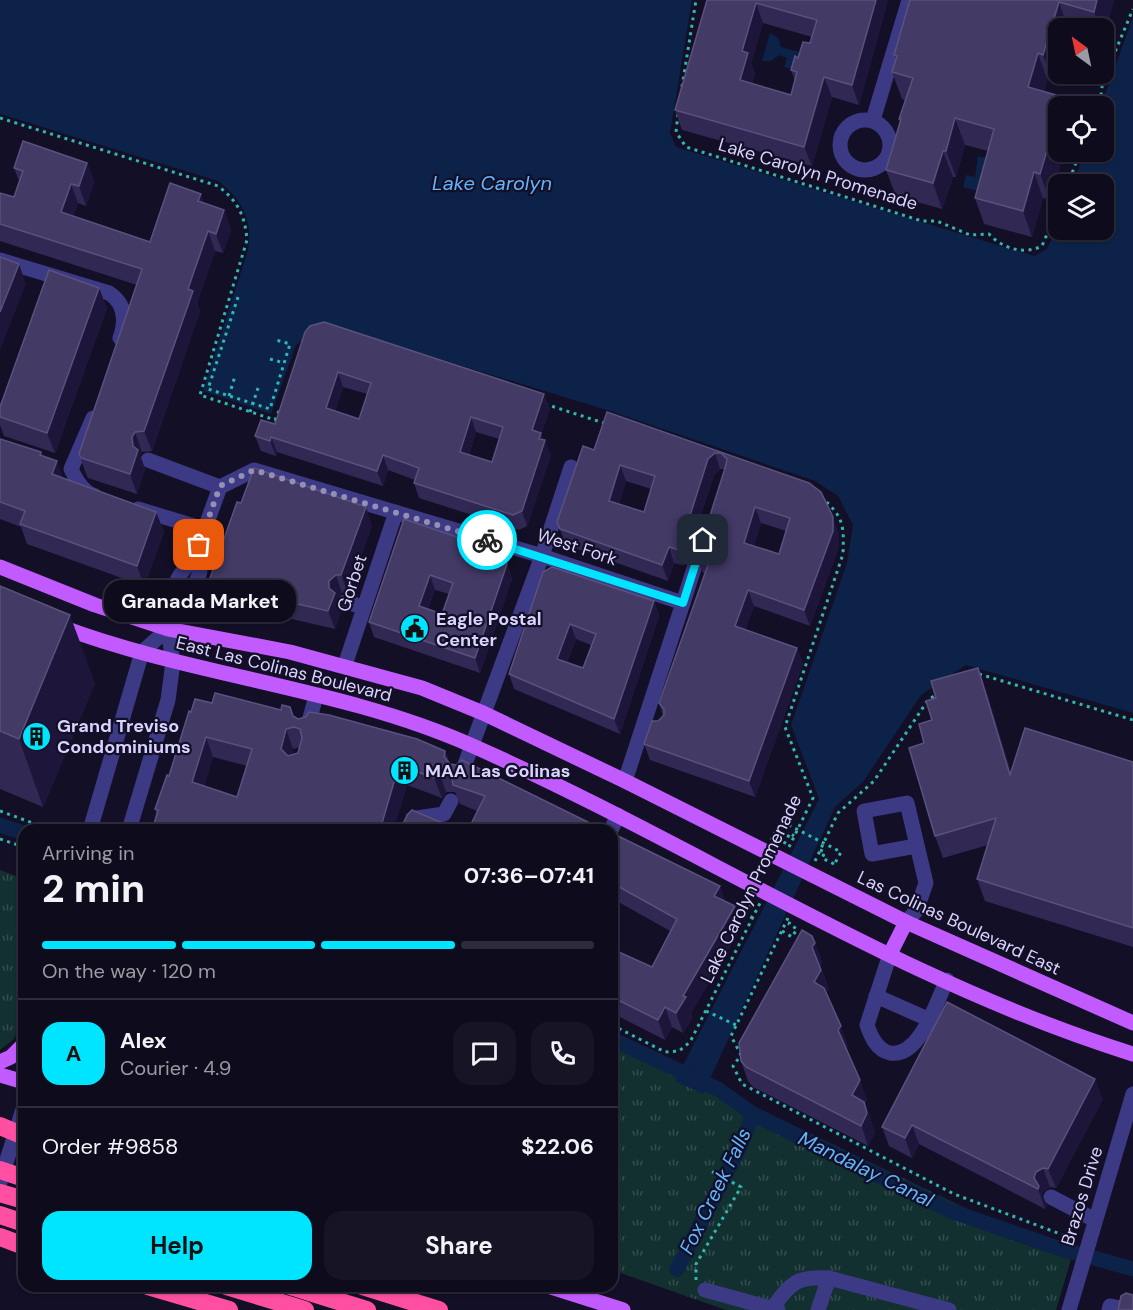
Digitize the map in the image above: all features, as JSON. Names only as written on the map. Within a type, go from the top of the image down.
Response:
[{"type":"highway","points":[[0,1126],[18,1134]]},
{"type":"highway","points":[[0,1170],[18,1176]]},
{"type":"highway","points":[[0,1193],[18,1198]]},
{"type":"highway","points":[[0,1215],[18,1221]]},
{"type":"highway","points":[[0,1238],[18,1244]]},
{"type":"highway","points":[[168,1292],[229,1310]]},
{"type":"highway","points":[[246,1292],[305,1310]]},
{"type":"highway","points":[[309,1292],[367,1310]]},
{"type":"highway","points":[[382,1292],[440,1310]]},
{"type":"highway","points":[[415,1292],[440,1310]]},
{"type":"main road","name":"East Las Colinas Boulevard","points":[[0,567],[95,605],[168,629],[345,665],[422,688],[483,713],[625,781],[777,849]]},
{"type":"main road","name":"East Las Colinas Boulevard","points":[[49,622],[174,662],[290,687],[316,696],[355,704],[471,744],[618,815],[758,896],[812,915],[890,954]]},
{"type":"main road","name":"Las Colinas Boulevard East","points":[[777,849],[906,922],[1133,1023]]},
{"type":"main road","points":[[906,922],[890,954],[1062,1032],[1133,1054]]},
{"type":"main road","points":[[0,1062],[11,1057],[18,1050]]},
{"type":"main road","points":[[0,1075],[18,1080]]},
{"type":"main road","points":[[567,1292],[623,1310]]},
{"type":"street","points":[[873,120],[909,0]]},
{"type":"street","points":[[0,260],[115,296],[121,304],[125,321],[116,351]]},
{"type":"street","points":[[97,407],[66,467],[87,493],[204,529]]},
{"type":"street","points":[[92,824],[142,652],[168,629],[176,607],[187,604],[196,587],[200,572],[193,561],[220,486],[148,460]]},
{"type":"street","points":[[461,775],[542,556],[571,467]]},
{"type":"street","name":"West Fork","points":[[220,486],[254,470],[542,556],[683,603]]},
{"type":"street","name":"Gorbet","points":[[345,665],[396,513]]},
{"type":"street","points":[[625,781],[708,523]]},
{"type":"street","points":[[345,602],[364,607]]},
{"type":"street","points":[[131,824],[168,700],[174,662],[168,629]]},
{"type":"street","points":[[307,729],[316,696]]},
{"type":"street","points":[[645,724],[661,728]]},
{"type":"street","points":[[411,824],[417,818],[444,813],[451,801]]},
{"type":"street","points":[[614,824],[618,815]]},
{"type":"street","points":[[906,922],[916,911],[926,883],[916,846]]},
{"type":"street","points":[[890,954],[867,1025],[876,1044],[884,1052],[898,1054],[920,1038],[947,980]]},
{"type":"street","points":[[876,996],[928,1019]]},
{"type":"street","name":"Brazos Drive","points":[[1070,1305],[1133,1094]]},
{"type":"street","points":[[0,1182],[18,1125]]},
{"type":"street","points":[[1051,1197],[1095,1221]]},
{"type":"street","points":[[705,1290],[774,1310],[790,1286],[806,1276],[829,1278],[950,1310]]},
{"type":"street","points":[[818,1310],[829,1278]]},
{"type":"street","points":[[1109,1310],[1110,1306],[1131,1310]]},
{"type":"path","points":[[681,91],[696,0]]},
{"type":"path","points":[[1114,53],[1133,9]]},
{"type":"path","name":"Lake Carolyn Promenade","points":[[680,103],[676,132],[687,147],[922,221],[937,220],[970,235],[989,234],[999,244],[1030,252],[1042,246],[1048,232]]},
{"type":"path","points":[[0,120],[10,121],[218,186],[231,195],[243,216],[247,240],[200,395],[275,420],[284,399]]},
{"type":"path","points":[[238,297],[208,389],[270,409],[290,344],[276,340]]},
{"type":"path","points":[[270,359],[284,363]]},
{"type":"path","points":[[229,396],[236,376]]},
{"type":"path","points":[[250,412],[258,388]]},
{"type":"path","points":[[542,403],[610,424]]},
{"type":"path","name":"Lake Carolyn Promenade","points":[[777,849],[794,836],[813,798],[785,727],[843,554],[844,526],[835,509],[821,497]]},
{"type":"path","points":[[0,811],[36,824]]},
{"type":"path","points":[[777,849],[781,821],[841,852],[830,877]]},
{"type":"path","points":[[777,849],[790,833],[794,836]]},
{"type":"path","points":[[0,839],[18,845]]},
{"type":"path","points":[[820,850],[825,852],[822,858],[834,865]]},
{"type":"path","points":[[753,918],[740,911],[745,902],[753,907],[758,896]]},
{"type":"path","name":"Lake Carolyn Promenade","points":[[618,1028],[665,1052],[679,1051],[690,1042],[753,918],[758,896]]},
{"type":"path","points":[[782,931],[792,937],[797,929],[789,924],[791,919]]},
{"type":"path","points":[[706,1011],[736,1025]]},
{"type":"path","points":[[705,1290],[697,1282],[696,1264],[741,1187],[711,1171]]},
{"type":"green space","points":[[0,870],[18,877],[18,1030],[14,1039],[0,1050]]},
{"type":"green space","points":[[618,1041],[1071,1259],[1056,1310],[726,1310],[618,1272]]},
{"type":"water","name":"Lake Carolyn","points":[[0,0],[692,0],[670,133],[676,147],[1034,256],[1047,249],[1051,240],[1114,240],[1114,174],[1077,174],[1081,162],[1114,162],[1114,96],[1105,96],[1109,84],[1114,84],[1114,70],[1133,17],[1133,713],[966,665],[921,695],[863,782],[835,807],[703,1094],[675,1081],[819,799],[791,725],[847,563],[853,525],[838,496],[815,481],[613,412],[326,324],[296,345],[271,414],[203,391],[248,250],[247,220],[234,195],[218,181],[0,114]]},
{"type":"water","points":[[770,33],[778,38],[781,47],[803,53],[798,71],[784,67],[787,58],[779,55],[771,61],[762,61]]},
{"type":"water","points":[[978,156],[990,159],[981,192],[963,187],[966,175],[975,177]]},
{"type":"building","points":[[707,0],[876,0],[852,85],[824,77],[804,147],[675,110]],"holes":[[[756,3],[817,20],[810,43],[803,42],[798,58],[795,56],[791,70],[797,72],[791,95],[740,80],[748,53],[742,51]]]},
{"type":"building","points":[[910,0],[1097,0],[1094,12],[1059,2],[1054,18],[1048,18],[1048,38],[1043,55],[1038,53],[1028,87],[1060,96],[1048,96],[1048,147],[1040,174],[1034,172],[1023,211],[975,198],[994,129],[955,118],[946,151],[943,151],[933,183],[886,170],[901,119],[899,119],[913,78],[892,72],[897,56],[894,55]]},
{"type":"building","points":[[23,141],[87,163],[79,186],[71,184],[61,212],[150,242],[170,183],[201,194],[198,201],[224,210],[216,234],[208,231],[188,289],[193,291],[144,431],[135,432],[132,437],[133,446],[138,450],[130,474],[81,458],[79,454],[142,269],[0,224],[0,193],[14,197],[23,171],[14,168]]},
{"type":"building","points":[[0,257],[19,264],[0,312]]},
{"type":"building","points":[[49,270],[99,288],[47,433],[0,417],[0,407]]},
{"type":"building","points":[[324,322],[544,394],[532,430],[541,433],[539,439],[545,440],[522,511],[513,515],[414,483],[419,468],[383,455],[377,471],[271,437],[270,441],[255,436],[261,420],[275,424],[305,332],[310,326]],"holes":[[[338,372],[371,383],[359,419],[326,408]],[[471,417],[503,427],[492,462],[460,452]]]},
{"type":"building","points":[[607,412],[809,483],[821,492],[833,517],[833,531],[804,610],[748,590],[735,626],[797,648],[749,781],[644,744],[652,721],[658,721],[664,715],[664,709],[659,703],[709,562],[697,557],[727,459],[721,453],[715,453],[708,459],[679,550],[669,547],[662,565],[560,529],[557,522],[583,446],[594,450]],"holes":[[[620,465],[655,476],[644,512],[609,501]],[[755,507],[790,518],[779,554],[744,543]]]},
{"type":"building","points":[[0,439],[41,452],[40,455],[57,461],[52,474],[156,512],[137,566],[20,524],[25,511],[0,502]]},
{"type":"building","points":[[254,468],[366,507],[341,575],[336,575],[329,581],[329,588],[335,593],[328,611],[208,584],[237,502],[241,503]]},
{"type":"building","points":[[404,519],[501,552],[507,564],[475,658],[369,622]],"holes":[[[430,575],[453,583],[442,614],[419,606]]]},
{"type":"building","points":[[552,567],[654,601],[614,719],[509,674],[543,572]],"holes":[[[570,624],[596,634],[583,668],[557,659]]]},
{"type":"building","points":[[0,586],[70,615],[19,739],[0,731]]},
{"type":"building","points":[[978,668],[1010,775],[1025,728],[1133,762],[1133,928],[977,879],[996,818],[935,836],[909,748],[924,743],[919,724],[932,720],[926,701],[936,698],[931,681]]},
{"type":"building","points":[[215,693],[281,710],[282,705],[290,707],[293,716],[298,719],[306,717],[309,712],[329,715],[417,739],[445,751],[444,757],[450,764],[456,765],[462,760],[592,824],[471,824],[485,796],[453,785],[452,777],[448,772],[439,773],[434,778],[399,765],[382,824],[154,824],[158,810],[155,809],[167,775],[169,776],[189,711],[191,712],[195,699],[212,703]],"holes":[[[294,727],[300,729],[302,738],[298,753],[288,756],[281,749],[286,729]],[[206,737],[252,749],[237,797],[192,782]]]},
{"type":"building","points":[[412,810],[445,824],[403,824]]},
{"type":"building","points":[[618,836],[720,886],[714,896],[735,906],[683,996],[686,997],[676,1013],[665,1007],[658,1020],[618,1000],[618,952],[652,967],[677,919],[618,886]]},
{"type":"building","points":[[802,930],[812,936],[815,943],[812,947],[821,970],[814,982],[824,988],[841,1026],[838,1030],[860,1080],[852,1095],[864,1102],[867,1113],[861,1126],[746,1067],[741,1061],[739,1043]]},
{"type":"building","points":[[947,1002],[1095,1079],[1048,1169],[1043,1168],[1036,1172],[1034,1178],[1039,1186],[1038,1189],[912,1125],[905,1138],[882,1127]]},
{"type":"building","points":[[1126,1293],[1133,1295],[1133,1310],[1118,1310],[1121,1296]]},
{"type":"waterway","name":"Mandalay Canal","points":[[0,825],[18,831]]},
{"type":"waterway","name":"Mandalay Canal","points":[[618,1042],[718,1089],[753,1114],[951,1211],[1055,1247],[1133,1269]]},
{"type":"waterway","name":"Fox Creek Falls","points":[[677,1269],[740,1147],[753,1114]]},
{"type":"way so far","points":[[199,545],[220,486],[254,470],[487,540]]},
{"type":"place","name":"Granada Market","points":[[199,545]]},
{"type":"place","name":"Eagle Postal Center","points":[[415,629]]},
{"type":"place","name":"Grand Treviso Condominiums","points":[[36,736]]},
{"type":"place","name":"MAA Las Colinas","points":[[404,771]]},
{"type":"route","points":[[487,540],[683,603],[703,540]]}]
